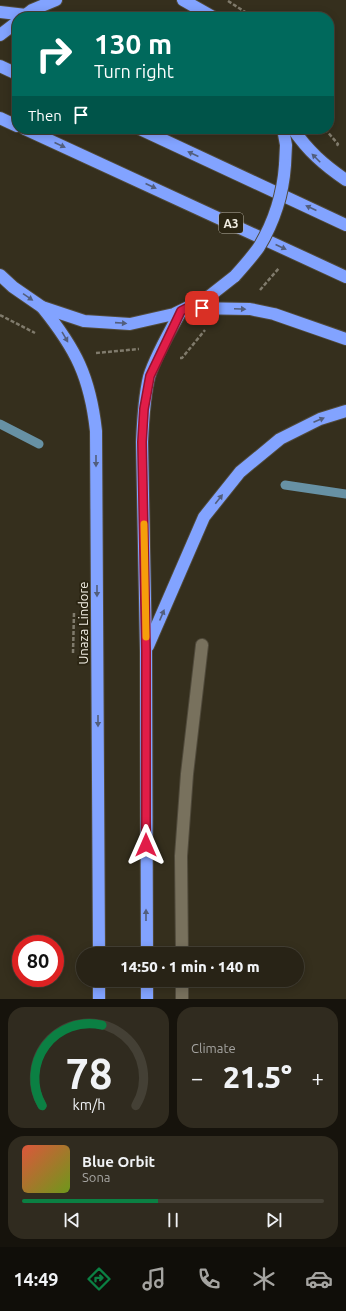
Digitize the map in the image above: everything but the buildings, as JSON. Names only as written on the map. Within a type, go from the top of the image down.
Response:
[{"type":"highway","points":[[30,12],[56,0]]},
{"type":"highway","points":[[183,0],[205,12]]},
{"type":"highway","points":[[0,12],[12,15]]},
{"type":"highway","points":[[0,35],[12,26]]},
{"type":"highway","points":[[0,66],[12,72]]},
{"type":"highway","points":[[0,118],[12,124]]},
{"type":"highway","name":"A3","points":[[36,134],[346,277]]},
{"type":"highway","points":[[151,134],[346,225]]},
{"type":"highway","points":[[0,275],[13,287],[42,306],[84,321],[130,324],[174,314],[206,298],[235,276],[258,248],[275,216],[284,181],[286,144],[284,134]]},
{"type":"highway","points":[[296,134],[304,145],[324,165],[346,180]]},
{"type":"highway","name":"Unaza Lindore","points":[[42,306],[64,334],[83,372],[93,402],[96,431],[99,947]]},
{"type":"highway","points":[[184,309],[250,309],[274,314],[346,339]]},
{"type":"highway","points":[[147,947],[146,651],[142,442],[144,409],[150,376],[184,309]]},
{"type":"highway","points":[[146,651],[204,517],[240,472],[280,439],[320,419],[346,411]]},
{"type":"highway","points":[[99,987],[99,999]]},
{"type":"highway","points":[[147,987],[147,999]]},
{"type":"street","points":[[182,947],[181,856],[187,774],[202,644]]},
{"type":"street","points":[[182,987],[182,999]]},
{"type":"path","points":[[228,0],[246,12]]},
{"type":"path","points":[[0,315],[36,334]]},
{"type":"path","points":[[73,653],[74,607]]},
{"type":"waterway","points":[[0,424],[39,444]]},
{"type":"waterway","points":[[285,485],[346,494]]},
{"type":"slow traffic","points":[[144,524],[146,637]]},
{"type":"route","points":[[146,845],[146,651],[142,442],[144,409],[150,376],[165,341],[181,311],[187,308],[202,308]]}]
